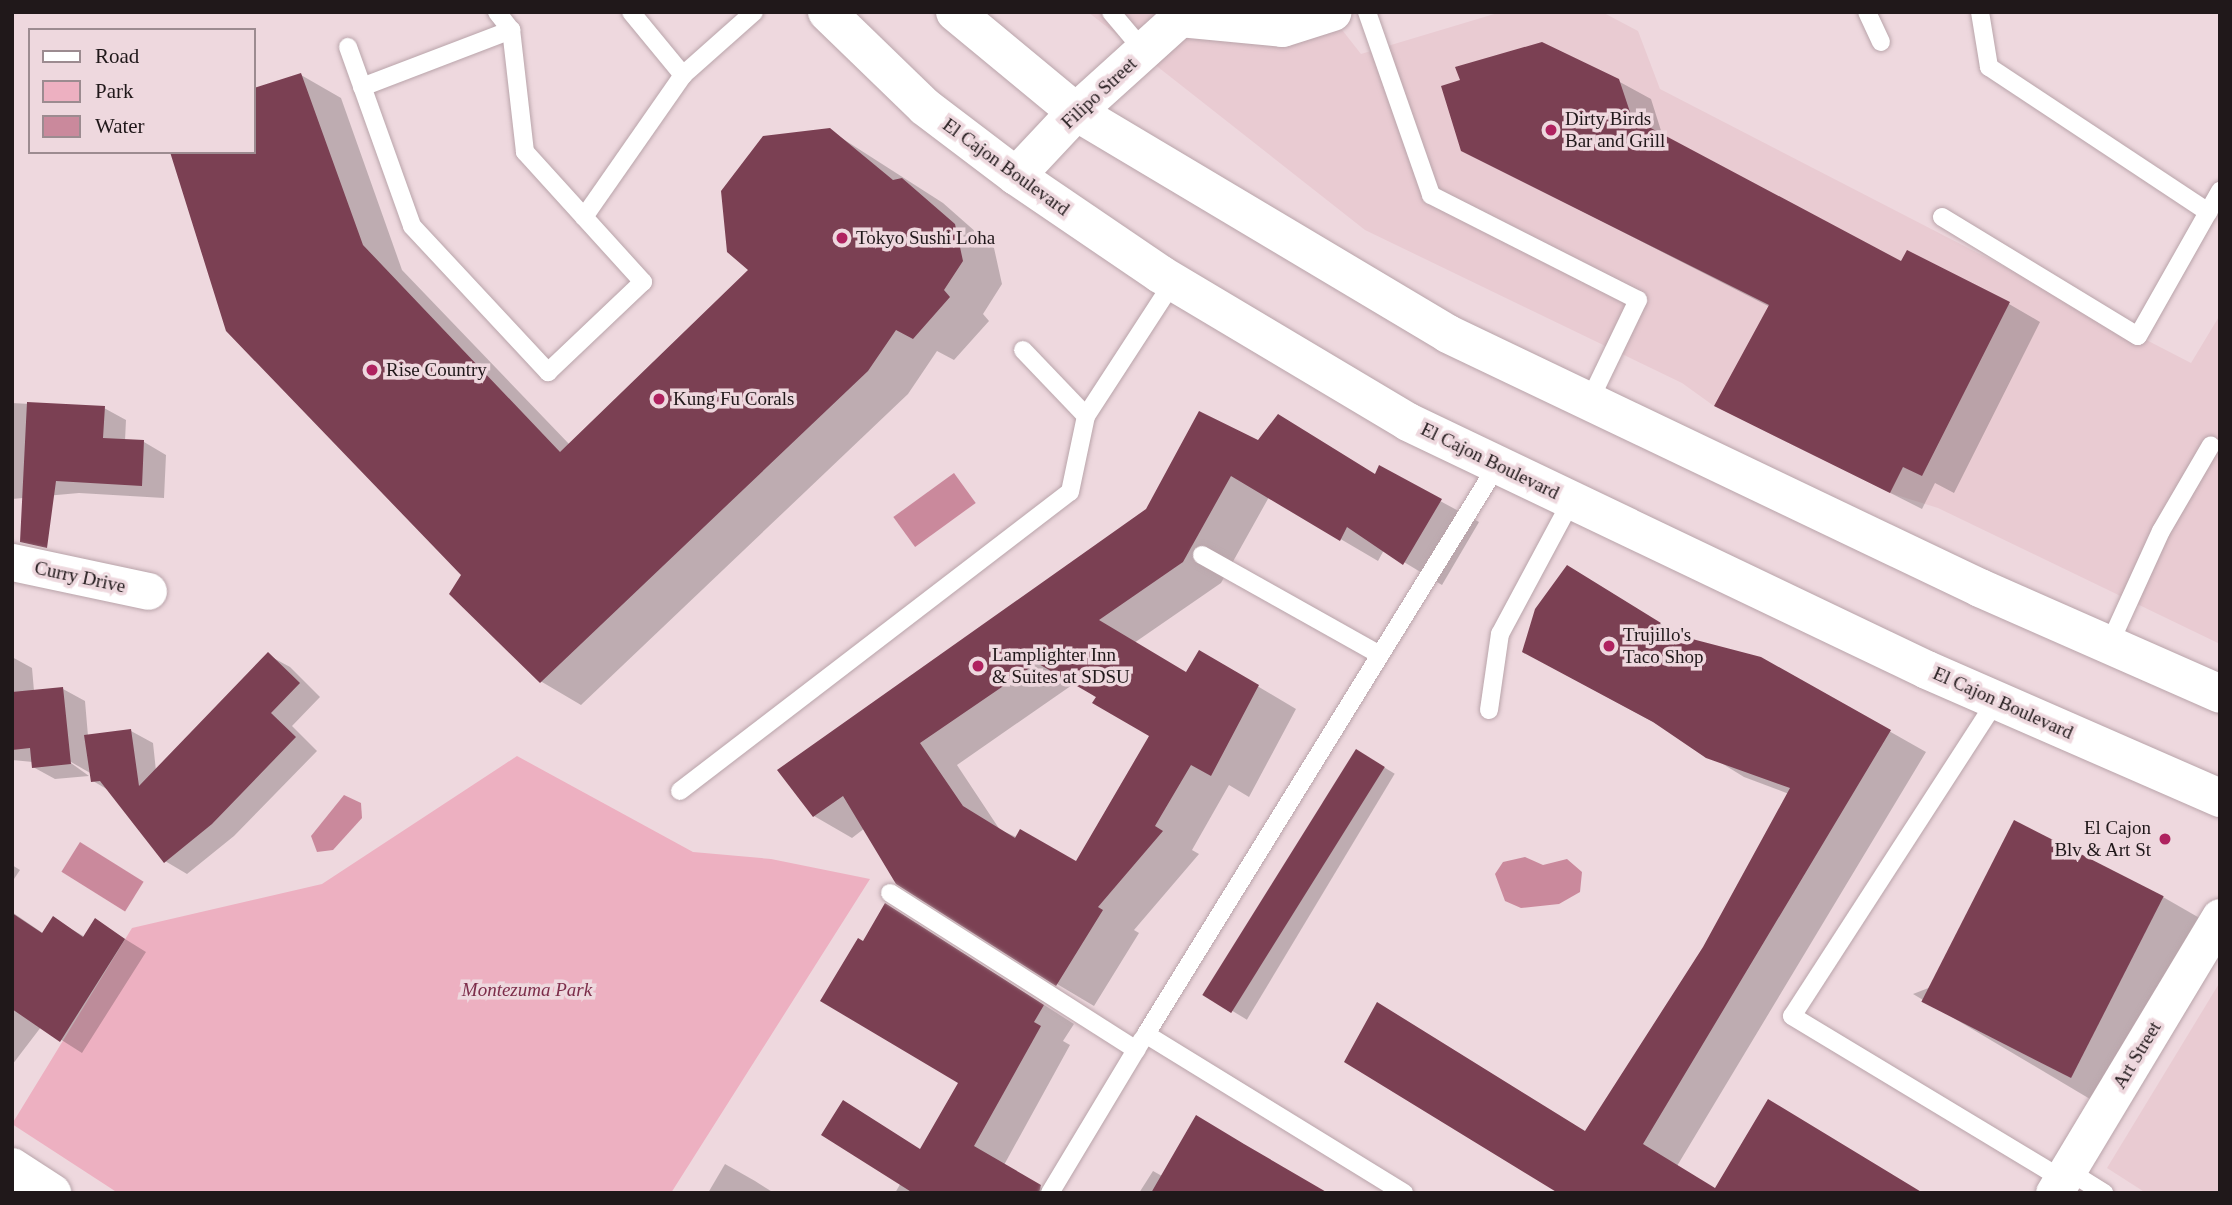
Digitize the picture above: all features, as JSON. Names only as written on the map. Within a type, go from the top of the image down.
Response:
[{"type":"main road","name":"El Cajon Boulevard","points":[[827,12],[925,107],[1016,176],[1174,282],[1408,422],[1996,701],[2220,798]]},
{"type":"main road","points":[[956,12],[1076,113],[1448,334],[1980,589],[2220,694]]},
{"type":"main road","points":[[1181,15],[1283,28],[1333,12]]},
{"type":"main road","name":"Filipo Street","points":[[1016,176],[1076,113],[1181,15]]},
{"type":"main road","points":[[12,1167],[51,1193]]},
{"type":"street","name":"Curry Drive","points":[[12,562],[148,591]]},
{"type":"street","name":"Art Street","points":[[2061,1180],[2220,917]]},
{"type":"lane","points":[[348,47],[412,226],[548,372],[643,282],[525,152],[511,30],[497,12]]},
{"type":"lane","points":[[631,12],[683,75]]},
{"type":"lane","points":[[584,217],[683,75],[754,12]]},
{"type":"lane","points":[[1111,12],[1144,51]]},
{"type":"lane","points":[[1367,12],[1432,195],[1638,300],[1589,402]]},
{"type":"lane","points":[[1867,12],[1881,42]]},
{"type":"lane","points":[[1980,12],[1989,67],[2207,212]]},
{"type":"lane","points":[[362,87],[511,30]]},
{"type":"lane","points":[[1942,218],[2138,336],[2220,191]]},
{"type":"lane","points":[[680,791],[1070,492],[1086,416],[1174,282]]},
{"type":"lane","points":[[1023,350],[1086,416]]},
{"type":"lane","points":[[2109,645],[2161,531],[2211,445]]},
{"type":"lane","points":[[1050,1193],[1498,464]]},
{"type":"lane","points":[[1489,709],[1500,634],[1572,500]]},
{"type":"lane","points":[[1202,555],[1380,655]]},
{"type":"lane","points":[[1996,701],[1792,1016],[2061,1180],[2104,1193]]},
{"type":"lane","points":[[890,893],[1136,1050]]},
{"type":"lane","points":[[1146,1034],[1404,1193]]},
{"type":"shaded area","points":[[1088,12],[1328,12],[1361,54],[1501,12],[1602,12],[1638,31],[1660,89],[2191,363],[2220,315],[2220,644],[1938,508],[1890,493],[1714,406],[1682,383],[1365,230]]},
{"type":"shaded area","points":[[2220,982],[2220,1193],[2146,1193],[2107,1168]]},
{"type":"green space","name":"Montezuma Park","points":[[517,756],[693,852],[771,859],[870,879],[671,1193],[118,1193],[12,1124],[132,928],[322,884]]},
{"type":"water","points":[[954,473],[976,503],[915,547],[893,517]]},
{"type":"water","points":[[344,795],[361,803],[362,818],[333,850],[317,852],[311,836]]},
{"type":"water","points":[[80,842],[144,882],[125,911],[61,872]]},
{"type":"water","points":[[1525,857],[1543,865],[1567,859],[1582,872],[1580,892],[1559,904],[1521,908],[1505,901],[1495,874],[1503,862]]},
{"type":"building","points":[[1542,42],[1619,79],[1632,118],[1901,261],[1907,250],[2010,302],[1922,476],[1903,467],[1890,493],[1714,406],[1769,305],[1461,151],[1441,86],[1460,80],[1455,67]]},
{"type":"building","name":"Rise Country","points":[[301,73],[363,245],[560,452],[748,270],[727,252],[721,191],[763,136],[830,128],[893,180],[902,178],[955,224],[963,261],[944,290],[950,297],[913,339],[896,330],[868,371],[540,683],[449,594],[461,575],[226,331],[171,154],[256,154],[256,87]]},
{"type":"building","points":[[27,402],[105,406],[103,438],[144,440],[142,486],[56,481],[47,548],[20,542]]},
{"type":"building","points":[[1199,411],[1258,440],[1278,414],[1375,474],[1379,465],[1442,499],[1403,565],[1347,527],[1340,541],[1231,476],[1183,562],[1099,620],[1186,672],[1199,650],[1259,685],[1211,776],[1191,765],[1155,826],[1163,831],[1098,907],[1103,910],[1056,986],[896,884],[843,796],[813,817],[777,770],[1146,509]],"holes":[[[1037,663],[1096,697],[1092,703],[1149,736],[1076,861],[1020,829],[1015,838],[963,806],[920,743]]]},
{"type":"building","points":[[1567,565],[1661,623],[1654,629],[1761,657],[1891,730],[1643,1144],[1715,1188],[1768,1099],[1923,1193],[1558,1193],[1344,1062],[1377,1002],[1585,1131],[1703,947],[1790,788],[1706,758],[1653,722],[1522,652],[1535,609]]},
{"type":"building","points":[[268,652],[300,683],[271,713],[296,737],[212,824],[164,863],[100,781],[91,782],[84,735],[131,729],[139,786]]},
{"type":"building","points":[[63,687],[71,764],[32,768],[30,748],[12,750],[12,692]]},
{"type":"building","points":[[1356,749],[1385,767],[1231,1013],[1202,995]]},
{"type":"building","points":[[2014,820],[2164,896],[2071,1078],[1921,1002]]},
{"type":"building","points":[[885,903],[1044,1005],[1034,1022],[1041,1026],[974,1146],[1041,1185],[1039,1193],[913,1193],[821,1135],[843,1100],[920,1149],[958,1083],[820,1001],[858,938],[863,941]]},
{"type":"building","points":[[12,913],[42,933],[53,916],[83,937],[95,918],[125,939],[60,1042],[12,1009]]},
{"type":"building","points":[[1196,1115],[1244,1144],[1328,1193],[1151,1193]]},
{"type":"place","name":"Dirty Birds Bar and Grill","points":[[1551,130]]},
{"type":"place","name":"Tokyo Sushi Loha","points":[[842,238]]},
{"type":"place","name":"Rise Country","points":[[372,370]]},
{"type":"place","name":"Kung Fu Corals","points":[[659,399]]},
{"type":"place","name":"Trujillo's Taco Shop","points":[[1609,646]]},
{"type":"place","name":"Lamplighter Inn & Suites at SDSU","points":[[978,666]]},
{"type":"place","name":"El Cajon Blv & Art St","points":[[2165,839]]}]
